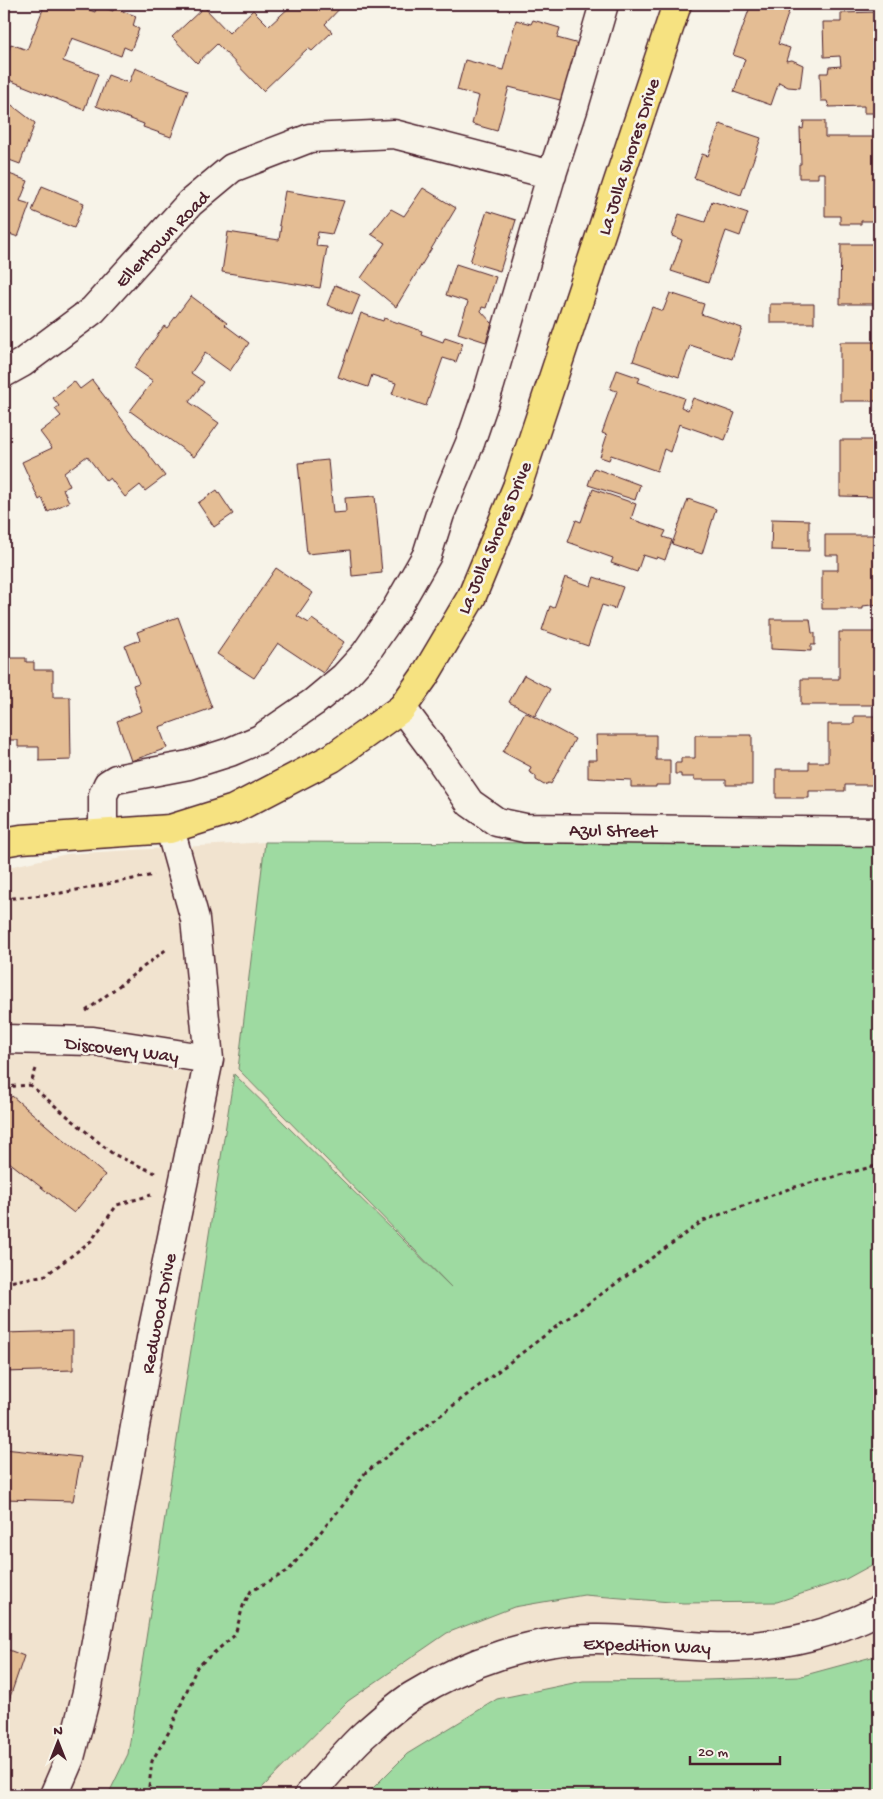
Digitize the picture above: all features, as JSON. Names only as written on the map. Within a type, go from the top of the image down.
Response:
[{"type":"main road","name":"La Jolla Shores Drive","points":[[4,842],[21,839],[170,829],[234,809],[332,758],[402,708],[424,677],[472,596],[517,487],[677,4]]},
{"type":"street","points":[[104,833],[103,795],[108,784],[116,779],[189,766],[260,739],[314,702],[344,677],[365,654],[396,610],[427,555],[440,514],[470,443],[490,385],[604,4]]},
{"type":"street","name":"Ellentown Road","points":[[4,373],[22,363],[93,310],[190,203],[232,168],[310,138],[394,134],[552,175]]},
{"type":"street","name":"Azul Street","points":[[402,708],[470,803],[497,822],[525,828],[879,832]]},
{"type":"street","name":"Redwood Drive","points":[[54,1795],[70,1758],[86,1692],[126,1468],[209,1059],[195,919],[170,829]]},
{"type":"street","name":"Discovery Way","points":[[4,1039],[93,1041],[209,1059]]},
{"type":"street","name":"Expedition Way","points":[[309,1795],[364,1735],[411,1697],[446,1677],[490,1659],[542,1644],[597,1639],[734,1647],[798,1641],[852,1624],[879,1610]]},
{"type":"path","points":[[4,899],[61,893],[155,875]]},
{"type":"path","points":[[80,1015],[171,946]]},
{"type":"path","points":[[30,1085],[38,1062]]},
{"type":"path","points":[[4,1087],[30,1085],[113,1154],[183,1185]]},
{"type":"path","points":[[148,1795],[152,1762],[170,1730],[197,1667],[235,1635],[243,1606],[251,1591],[288,1571],[344,1504],[366,1473],[560,1323],[703,1221],[791,1188],[879,1165]]},
{"type":"path","points":[[4,1283],[46,1275],[91,1241],[118,1205],[183,1185]]},
{"type":"shaded area","points":[[265,842],[879,844],[879,1795],[4,1795],[4,868],[67,854]]},
{"type":"green space","points":[[265,842],[879,844],[879,1561],[846,1579],[777,1602],[683,1603],[584,1595],[514,1607],[447,1633],[348,1701],[255,1795],[108,1795],[128,1754],[234,1074],[451,1287],[238,1069]]},
{"type":"green space","points":[[879,1655],[879,1795],[366,1795],[407,1754],[497,1699],[583,1681],[798,1677]]},
{"type":"building","points":[[45,4],[61,4],[66,6],[67,4],[73,4],[95,12],[97,5],[113,11],[114,8],[136,16],[133,26],[139,29],[131,50],[124,47],[121,56],[72,38],[63,61],[98,74],[84,110],[4,78],[4,63],[11,44],[27,50]]},
{"type":"building","points":[[293,4],[344,4],[325,24],[332,32],[312,51],[308,48],[263,91],[217,44],[197,63],[172,37],[204,7],[229,33],[253,10],[269,26]]},
{"type":"building","points":[[751,4],[778,4],[790,8],[778,44],[790,48],[786,61],[792,60],[803,65],[800,88],[788,87],[779,82],[771,105],[734,92],[745,59],[733,55]]},
{"type":"building","points":[[879,12],[879,113],[864,113],[864,106],[829,107],[827,101],[821,101],[820,73],[828,73],[829,67],[841,66],[840,56],[824,57],[823,22],[841,22],[841,13]]},
{"type":"building","points":[[516,20],[531,24],[533,20],[560,28],[557,38],[579,44],[564,101],[509,87],[497,131],[472,124],[479,96],[457,90],[465,60],[503,70]]},
{"type":"building","points":[[135,68],[188,90],[171,137],[143,127],[144,124],[96,106],[108,75],[129,83]]},
{"type":"building","points":[[4,99],[35,123],[20,164],[4,158]]},
{"type":"building","points":[[804,121],[825,121],[825,137],[879,137],[879,218],[873,218],[873,221],[861,221],[861,224],[840,224],[840,216],[825,216],[825,173],[818,173],[818,178],[799,178],[799,164],[801,164],[800,128],[803,129]]},
{"type":"building","points":[[720,124],[761,138],[741,195],[694,178],[702,154],[708,156]]},
{"type":"building","points":[[4,172],[28,181],[20,201],[30,204],[18,237],[4,232]]},
{"type":"building","points":[[42,186],[84,203],[74,228],[32,211]]},
{"type":"building","points":[[423,188],[456,208],[396,307],[361,278],[385,243],[371,234],[391,209],[404,216]]},
{"type":"building","points":[[285,191],[344,201],[332,234],[318,232],[316,246],[327,247],[320,288],[222,272],[228,232],[279,240],[281,226],[279,225]]},
{"type":"building","points":[[712,201],[748,213],[740,236],[726,231],[708,283],[671,271],[682,240],[672,236],[679,214],[705,222]]},
{"type":"building","points":[[487,211],[516,220],[500,271],[470,262]]},
{"type":"building","points":[[841,244],[879,244],[879,304],[840,304]]},
{"type":"building","points":[[456,264],[496,277],[486,308],[482,307],[481,311],[492,323],[486,342],[458,333],[468,302],[446,295]]},
{"type":"building","points":[[4,274],[9,278],[4,284]]},
{"type":"building","points":[[335,285],[360,295],[352,315],[327,305]]},
{"type":"building","points":[[670,293],[704,304],[701,314],[742,328],[732,359],[690,345],[679,377],[633,361],[652,307],[663,311]]},
{"type":"building","points":[[191,296],[227,323],[225,325],[249,343],[230,371],[205,353],[191,373],[204,382],[189,402],[219,423],[194,457],[130,411],[153,381],[134,368],[164,326],[167,328]]},
{"type":"building","points":[[770,304],[814,304],[814,323],[770,323]]},
{"type":"building","points":[[361,313],[383,321],[384,318],[422,331],[421,334],[443,342],[445,337],[463,343],[456,362],[443,358],[426,406],[392,394],[396,383],[372,375],[368,387],[338,377]]},
{"type":"building","points":[[840,342],[879,342],[879,401],[840,401]]},
{"type":"building","points":[[617,370],[640,378],[638,382],[684,398],[681,407],[688,410],[693,398],[735,413],[725,440],[679,424],[670,452],[664,449],[657,471],[611,455],[609,460],[600,457],[607,435],[602,433],[617,391],[610,389]]},
{"type":"building","points":[[92,380],[165,476],[145,491],[140,485],[125,497],[110,478],[106,481],[87,456],[64,473],[70,486],[63,489],[69,502],[48,512],[42,498],[39,500],[22,462],[52,448],[40,432],[61,416],[55,409],[59,406],[53,398],[74,381],[80,389]]},
{"type":"building","points":[[840,440],[879,440],[879,497],[840,496]]},
{"type":"building","points":[[328,460],[333,513],[346,512],[345,498],[375,496],[382,573],[352,576],[350,550],[307,554],[298,463]]},
{"type":"building","points":[[594,468],[640,485],[635,500],[588,485]]},
{"type":"building","points":[[593,489],[636,504],[631,519],[666,531],[663,537],[672,540],[665,560],[643,555],[637,572],[611,563],[613,558],[568,542],[576,520],[581,522]]},
{"type":"building","points":[[217,490],[233,514],[214,527],[198,503]]},
{"type":"building","points":[[688,499],[716,509],[702,554],[672,544]]},
{"type":"building","points":[[772,519],[809,520],[809,551],[771,550]]},
{"type":"building","points":[[825,535],[879,535],[879,604],[863,606],[863,609],[822,609],[822,570],[838,570],[838,555],[825,555]]},
{"type":"building","points":[[276,568],[313,593],[297,616],[309,623],[312,619],[344,642],[323,673],[278,643],[254,678],[217,654]]},
{"type":"building","points":[[565,577],[591,586],[594,577],[623,587],[615,609],[602,605],[588,646],[542,630],[550,606],[554,608]]},
{"type":"building","points":[[178,617],[212,708],[159,727],[167,748],[131,761],[117,721],[142,711],[133,685],[139,683],[125,646],[140,640],[137,632]]},
{"type":"building","points":[[771,619],[810,619],[812,633],[815,633],[815,645],[811,645],[811,651],[771,649]]},
{"type":"building","points":[[839,632],[879,632],[879,705],[801,705],[801,679],[839,679]]},
{"type":"building","points":[[4,658],[26,658],[26,662],[34,662],[34,670],[53,670],[53,697],[70,697],[71,760],[39,761],[39,747],[18,747],[18,740],[4,740]]},
{"type":"building","points":[[524,675],[550,689],[535,716],[509,702]]},
{"type":"building","points":[[525,712],[575,739],[551,784],[544,785],[536,780],[536,776],[529,772],[531,767],[503,752]]},
{"type":"building","points":[[854,716],[876,716],[876,724],[879,724],[879,785],[845,785],[845,791],[809,791],[809,798],[776,798],[776,769],[809,769],[809,762],[828,762],[828,724],[854,724]]},
{"type":"building","points":[[596,735],[656,735],[656,760],[670,760],[670,785],[631,787],[631,780],[588,778],[588,760],[597,760]]},
{"type":"building","points":[[695,735],[752,735],[752,785],[726,785],[726,780],[694,780],[694,777],[681,777],[681,774],[675,774],[675,763],[681,763],[681,758],[695,758]]},
{"type":"building","points":[[12,1096],[105,1175],[74,1213],[4,1158],[4,1105]]},
{"type":"building","points":[[73,1331],[73,1370],[4,1372],[4,1333]]},
{"type":"building","points":[[4,1449],[81,1457],[73,1501],[4,1499]]},
{"type":"building","points":[[4,1648],[24,1656],[8,1703],[4,1701]]}]
